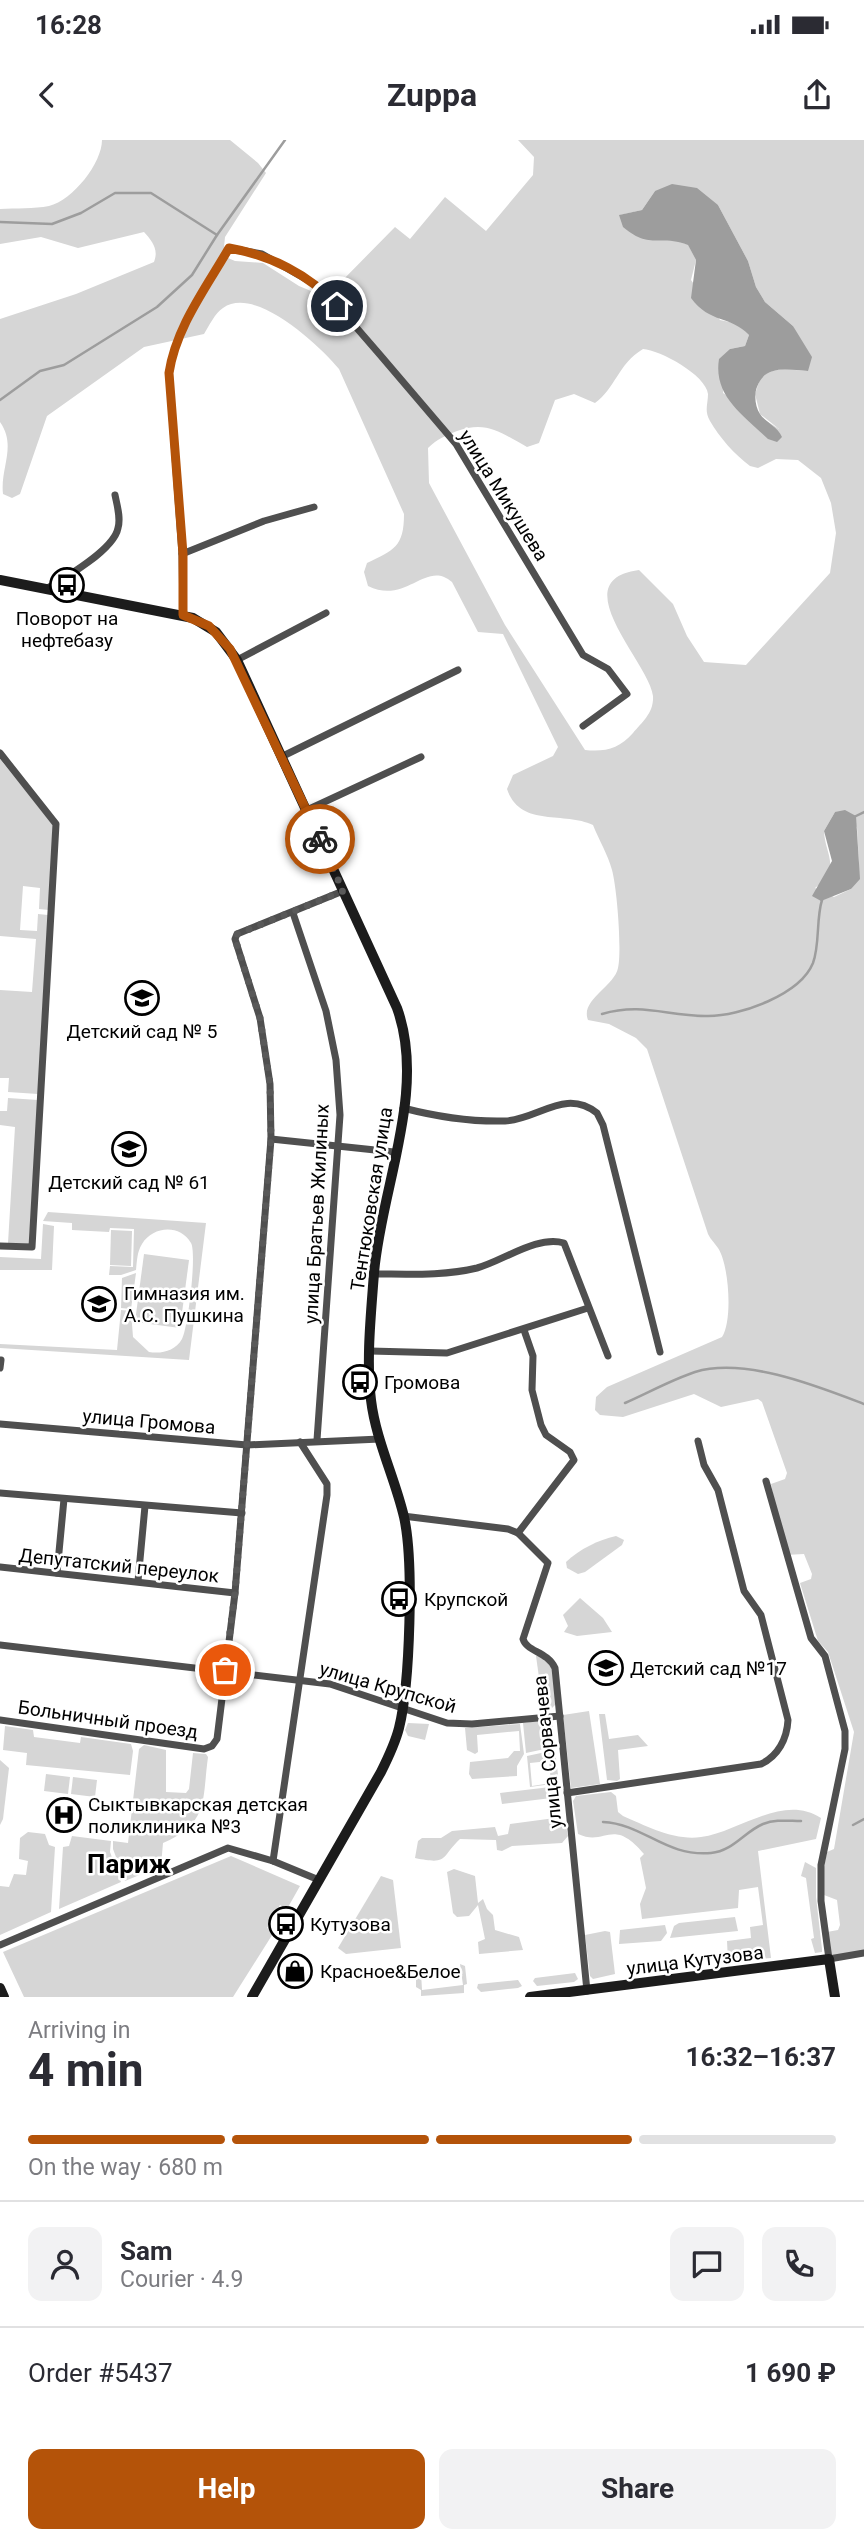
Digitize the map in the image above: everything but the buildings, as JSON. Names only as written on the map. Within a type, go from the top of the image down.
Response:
[{"type":"street","name":"улица Микушева","points":[[183,554],[169,373],[177,340],[229,248],[262,254],[323,289],[456,444],[583,655],[608,669],[627,695],[583,726]]},
{"type":"street","points":[[46,589],[85,564],[115,539],[119,523],[115,495]]},
{"type":"street","points":[[183,615],[183,554],[264,521],[314,507]]},
{"type":"street","name":"Тентюковская улица","points":[[0,580],[183,615],[199,620],[216,632],[237,660],[283,756],[405,1032],[408,1075],[374,1274],[370,1351],[370,1398],[403,1516],[408,1583],[403,1708],[397,1735],[386,1761],[252,1997]]},
{"type":"street","points":[[237,660],[326,613]]},
{"type":"street","points":[[283,756],[458,670]]},
{"type":"street","points":[[0,753],[56,824],[32,1247],[0,1246]]},
{"type":"street","points":[[307,810],[421,757]]},
{"type":"street","points":[[225,1670],[242,1513],[271,1139],[270,1084],[260,1018],[235,943],[237,934],[343,891]]},
{"type":"street","name":"улица Братьев Жилиных","points":[[293,913],[314,970],[336,1060],[340,1115],[317,1440]]},
{"type":"street","points":[[403,1108],[453,1120],[507,1121],[523,1118],[559,1103],[571,1102],[597,1113],[603,1125],[660,1352]]},
{"type":"street","points":[[271,1139],[394,1152]]},
{"type":"street","points":[[374,1274],[424,1274],[475,1268],[541,1243],[555,1241],[564,1244],[570,1252],[588,1308],[608,1356]]},
{"type":"street","points":[[370,1351],[447,1353],[588,1308]]},
{"type":"street","points":[[518,1533],[574,1460],[570,1452],[556,1443],[541,1425],[532,1390],[533,1356],[524,1330]]},
{"type":"street","points":[[0,1368],[1,1360]]},
{"type":"street","name":"улица Громова","points":[[0,1424],[247,1446],[317,1440],[380,1439]]},
{"type":"street","points":[[567,1793],[761,1764],[775,1755],[784,1737],[788,1720],[761,1615],[744,1591],[718,1490],[708,1473],[698,1441]]},
{"type":"street","points":[[273,1861],[302,1680],[327,1495],[327,1484],[300,1442]]},
{"type":"street","points":[[766,1481],[811,1638],[825,1656],[844,1723],[845,1749],[820,1880],[835,1997]]},
{"type":"street","points":[[0,1493],[242,1513]]},
{"type":"street","points":[[57,1573],[64,1499]]},
{"type":"street","points":[[138,1581],[145,1506]]},
{"type":"street","name":"улица Сорвачева","points":[[403,1516],[489,1524],[518,1533],[548,1563],[523,1639],[524,1645],[543,1653],[553,1664],[587,1991]]},
{"type":"street","name":"Депутатский переулок","points":[[0,1567],[235,1593]]},
{"type":"street","name":"улица Крупской","points":[[0,1646],[302,1680],[359,1691],[447,1723],[472,1724],[560,1716]]},
{"type":"street","name":"Больничный проезд","points":[[0,1720],[204,1749],[212,1746],[217,1739],[225,1670]]},
{"type":"street","points":[[0,1945],[220,1850],[238,1850],[319,1880]]},
{"type":"street","name":"улица Кутузова","points":[[530,1997],[864,1953]]},
{"type":"street","points":[[0,1988],[4,1997]]},
{"type":"shaded area","points":[[102,140],[230,140],[266,173],[225,237],[224,247],[228,258],[263,263],[311,291],[336,287],[395,227],[410,239],[445,197],[486,231],[533,175],[534,157],[518,140],[864,140],[864,1954],[831,1958],[827,1932],[838,1930],[840,1925],[837,1900],[824,1895],[823,1872],[827,1852],[834,1849],[854,1732],[828,1652],[818,1641],[800,1583],[811,1579],[812,1574],[804,1554],[785,1555],[771,1484],[785,1479],[787,1473],[762,1402],[758,1399],[721,1407],[694,1394],[623,1417],[600,1415],[595,1410],[596,1397],[607,1387],[722,1337],[728,1319],[727,1279],[722,1256],[708,1234],[647,1049],[636,1038],[609,1024],[588,1020],[589,1006],[615,975],[619,960],[616,891],[606,853],[593,825],[532,814],[513,801],[507,789],[513,775],[553,756],[558,747],[503,634],[478,632],[452,582],[443,576],[424,578],[394,590],[368,586],[364,572],[367,563],[396,546],[402,534],[404,514],[339,369],[317,346],[286,321],[252,304],[236,303],[223,308],[204,334],[144,347],[47,416],[20,494],[12,498],[3,494],[8,448],[5,431],[0,422],[0,319],[76,294],[154,262],[154,245],[144,232],[78,248],[41,237],[0,244],[0,209],[43,207],[58,202],[76,189],[92,169]],"holes":[[[655,191],[718,205],[748,261],[756,287],[765,302],[793,326],[808,371],[782,369],[768,372],[760,379],[755,394],[760,414],[779,429],[723,393],[730,349],[745,346],[749,335],[739,324],[720,320],[691,280],[696,260],[688,244],[620,215],[642,210]],[[643,349],[651,350],[681,365],[699,379],[708,394],[707,411],[710,421],[728,445],[750,466],[758,468],[776,459],[798,460],[821,478],[831,503],[836,533],[830,573],[746,665],[704,662],[687,636],[673,604],[639,570],[617,577],[608,589],[609,605],[616,624],[648,681],[653,702],[647,717],[622,743],[605,750],[585,750],[505,625],[429,483],[428,448],[449,434],[477,427],[494,430],[527,447],[539,443],[555,400],[574,394],[595,403]],[[835,812],[857,827],[859,864],[851,889],[834,897],[815,888],[823,881],[830,868],[824,831]]]},
{"type":"shaded area","points":[[672,184],[697,188],[718,205],[748,261],[756,287],[765,302],[793,326],[812,357],[808,371],[771,372],[757,387],[757,408],[762,417],[780,433],[782,437],[777,442],[768,439],[749,422],[725,394],[718,372],[719,359],[730,349],[745,346],[749,335],[735,324],[705,312],[691,298],[696,260],[688,245],[648,240],[623,227],[619,215],[642,210],[655,191]]},
{"type":"shaded area","points":[[0,759],[53,825],[49,910],[39,909],[40,888],[23,886],[20,930],[37,931],[38,914],[48,915],[38,1094],[8,1092],[9,1078],[0,1078],[0,990],[32,992],[36,939],[0,936]]},
{"type":"shaded area","points":[[845,810],[856,816],[860,879],[851,889],[821,901],[812,896],[832,861],[824,831],[835,812]]},
{"type":"shaded area","points":[[8,1098],[38,1100],[29,1244],[8,1243],[15,1127],[0,1125],[0,1111],[7,1111]]},
{"type":"shaded area","points":[[48,1212],[206,1223],[189,1360],[0,1348],[0,1344],[117,1350],[121,1310],[131,1311],[133,1337],[149,1352],[168,1351],[182,1339],[189,1306],[193,1261],[191,1243],[186,1237],[174,1230],[159,1231],[147,1238],[140,1247],[136,1270],[121,1275],[109,1275],[110,1266],[133,1267],[134,1229],[110,1228],[109,1232],[72,1230],[72,1223],[43,1221]]},
{"type":"shaded area","points":[[43,1224],[54,1226],[52,1270],[0,1270],[0,1257],[41,1259]]},
{"type":"shaded area","points":[[111,1230],[132,1231],[131,1266],[110,1265]]},
{"type":"shaded area","points":[[144,1254],[189,1260],[180,1328],[135,1322]]},
{"type":"shaded area","points":[[136,1273],[131,1309],[121,1308],[122,1278]]},
{"type":"shaded area","points":[[616,1536],[624,1540],[622,1545],[585,1572],[578,1574],[567,1568],[566,1562],[577,1553]]},
{"type":"shaded area","points":[[580,1598],[603,1618],[612,1632],[577,1636],[564,1632],[568,1626],[563,1615]]},
{"type":"shaded area","points":[[536,1656],[543,1656],[553,1670],[556,1704],[551,1709],[543,1706]]},
{"type":"shaded area","points":[[589,1711],[600,1784],[571,1788],[563,1715]]},
{"type":"shaded area","points":[[599,1714],[605,1714],[609,1739],[638,1735],[648,1746],[618,1750],[620,1779],[617,1781],[607,1780]]},
{"type":"shaded area","points":[[552,1719],[554,1747],[526,1753],[523,1723]]},
{"type":"shaded area","points":[[408,1723],[429,1724],[425,1740],[408,1736],[405,1730]]},
{"type":"shaded area","points":[[520,1724],[524,1754],[517,1766],[517,1776],[472,1779],[469,1774],[470,1762],[508,1758],[514,1751],[520,1751],[519,1731],[477,1735],[478,1752],[475,1754],[467,1750],[465,1728]]},
{"type":"shaded area","points":[[5,1726],[33,1730],[34,1737],[80,1743],[81,1737],[131,1744],[133,1751],[130,1775],[26,1765],[27,1753],[3,1750]]},
{"type":"shaded area","points":[[144,1745],[166,1750],[166,1792],[186,1793],[189,1789],[193,1753],[206,1754],[208,1757],[203,1798],[196,1819],[189,1827],[163,1843],[161,1866],[125,1881],[113,1849],[113,1841],[128,1843],[139,1749]]},
{"type":"shaded area","points":[[555,1750],[559,1783],[530,1787],[527,1756]],"holes":[[[549,1761],[551,1783],[532,1786],[530,1763]]]},
{"type":"shaded area","points":[[0,1760],[9,1768],[0,1825]]},
{"type":"shaded area","points":[[46,1774],[70,1777],[68,1794],[44,1791]]},
{"type":"shaded area","points":[[73,1777],[97,1780],[95,1797],[71,1794]]},
{"type":"shaded area","points":[[559,1786],[560,1797],[502,1804],[500,1793]]},
{"type":"shaded area","points":[[611,1792],[616,1796],[618,1812],[623,1816],[661,1832],[681,1837],[716,1834],[776,1812],[806,1811],[821,1818],[816,1839],[758,1851],[771,1958],[728,1961],[727,1941],[751,1938],[750,1927],[763,1925],[758,1887],[739,1890],[738,1908],[642,1919],[640,1904],[646,1888],[640,1858],[644,1854],[633,1843],[616,1834],[588,1837],[578,1834],[573,1801],[576,1796]]},
{"type":"shaded area","points":[[555,1818],[565,1822],[568,1836],[562,1843],[512,1846],[502,1851],[497,1850],[496,1840],[460,1839],[439,1860],[415,1858],[418,1841],[422,1838],[441,1838],[452,1831],[495,1827],[498,1836],[508,1834],[510,1824]]},
{"type":"shaded area","points":[[28,1832],[45,1834],[49,1845],[55,1847],[51,1912],[0,1935],[0,1886],[9,1887],[14,1874],[26,1875],[28,1861],[19,1859],[20,1838]]},
{"type":"shaded area","points":[[72,1836],[111,1841],[110,1852],[121,1882],[59,1909],[63,1847],[69,1846]]},
{"type":"shaded area","points":[[231,1856],[300,1886],[287,1909],[280,1905],[267,1928],[274,1932],[233,1997],[24,1997],[3,1952]]},
{"type":"shaded area","points":[[805,1862],[816,1868],[822,1952],[815,1953],[811,1939],[814,1938],[806,1878],[801,1876]]},
{"type":"shaded area","points":[[454,1869],[475,1876],[478,1903],[483,1899],[493,1915],[495,1930],[519,1937],[523,1950],[479,1954],[478,1942],[485,1939],[478,1905],[469,1916],[457,1917],[453,1913],[447,1872]]},
{"type":"shaded area","points":[[381,1876],[393,1880],[401,1948],[346,1954],[338,1948]]},
{"type":"shaded area","points":[[735,1917],[738,1931],[670,1938],[674,1926],[679,1923]]},
{"type":"shaded area","points":[[665,1925],[667,1933],[661,1941],[619,1944],[620,1930]]},
{"type":"shaded area","points":[[610,1932],[615,1974],[593,1979],[590,1976],[585,1935]]},
{"type":"shaded area","points":[[460,1964],[465,1966],[467,1984],[464,1985],[464,1993],[421,1996],[421,1990],[416,1987],[416,1970],[421,1972],[422,1990],[463,1985]]},
{"type":"shaded area","points":[[575,1973],[578,1979],[574,1982],[537,1986],[533,1981],[535,1978]]},
{"type":"shaded area","points":[[518,1980],[522,1986],[518,1988],[481,1992],[477,1988],[478,1984]]},
{"type":"waterway","points":[[0,400],[40,371],[64,365],[157,307],[192,275],[217,235],[285,140]]},
{"type":"waterway","points":[[0,222],[52,224],[81,213],[115,193],[151,193],[217,235]]},
{"type":"waterway","points":[[854,817],[864,812]]},
{"type":"waterway","points":[[602,1014],[630,1009],[708,1016],[736,1012],[768,1002],[796,985],[813,963],[822,900]]},
{"type":"waterway","points":[[625,1403],[695,1372],[736,1368],[803,1382],[864,1404]]},
{"type":"waterway","points":[[853,1825],[864,1819]]},
{"type":"waterway","points":[[603,1822],[631,1828],[680,1850],[711,1853],[726,1849],[763,1824],[801,1821]]},
{"type":"way so far","points":[[225,1670],[235,1593],[271,1139],[270,1084],[260,1018],[235,939],[237,934],[343,891],[320,839]]},
{"type":"place","name":"Поворот на нефтебазу","points":[[67,585]]},
{"type":"place","name":"Детский сад № 5","points":[[142,998]]},
{"type":"place","name":"Детский сад № 61","points":[[129,1149]]},
{"type":"place","name":"Гимназия им. А.С. Пушкина","points":[[99,1304]]},
{"type":"place","name":"Громова","points":[[360,1382]]},
{"type":"place","name":"Крупской","points":[[399,1599]]},
{"type":"place","name":"Детский сад №17","points":[[606,1668]]},
{"type":"place","name":"Сыктывкарская детская поликлиника №3","points":[[64,1815]]},
{"type":"place","name":"Кутузова","points":[[286,1924]]},
{"type":"place","name":"Красное&Белое","points":[[295,1971]]},
{"type":"district","name":"Париж","points":[[129,1864]]},
{"type":"route","points":[[320,839],[237,660],[223,639],[209,626],[183,615],[183,554],[169,373],[173,349],[182,330],[229,248],[262,254],[323,289],[337,306]]}]
